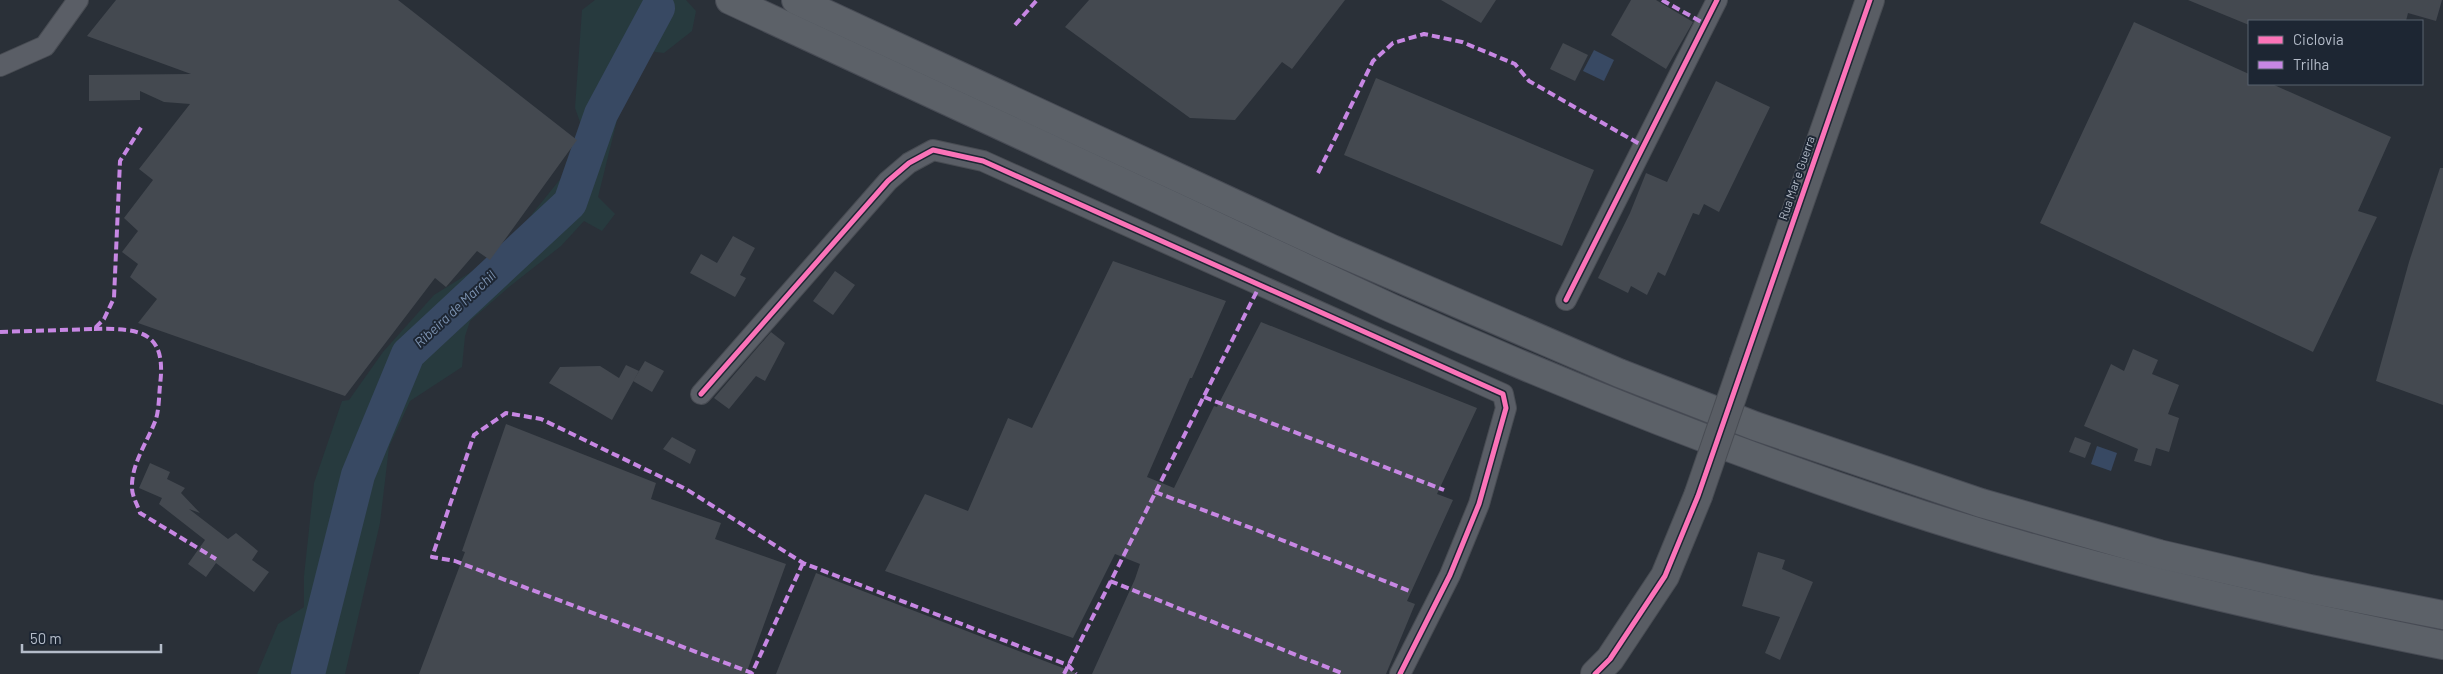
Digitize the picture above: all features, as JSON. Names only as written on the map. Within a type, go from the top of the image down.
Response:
[{"type":"main road","points":[[730,0],[1391,308],[1525,366],[1674,425],[1898,507],[2032,549],[2285,614],[2443,645]]},
{"type":"main road","points":[[796,0],[1332,249],[1619,373],[1756,426],[1981,503],[2159,554],[2310,588],[2443,615]]},
{"type":"street","points":[[0,66],[46,46],[78,0]]},
{"type":"street","points":[[1566,300],[1717,0]]},
{"type":"street","name":"Rua Mar e Guerra","points":[[1595,674],[1610,659],[1665,576],[1698,496],[1870,0]]},
{"type":"street","points":[[700,394],[888,181],[909,163],[933,150],[983,161],[1503,394],[1506,408],[1479,504],[1450,575],[1400,674]]},
{"type":"green space","points":[[595,0],[686,0],[696,11],[692,31],[664,53],[647,51],[624,92],[598,197],[615,214],[602,231],[584,221],[561,246],[470,321],[465,336],[462,367],[410,401],[389,447],[380,523],[345,674],[257,674],[278,624],[304,607],[304,576],[314,483],[342,401],[349,400],[383,352],[434,295],[500,254],[570,167],[585,136],[575,108],[582,10]]},
{"type":"water","points":[[1594,50],[1614,60],[1604,81],[1583,71]]},
{"type":"water","points":[[2097,446],[2117,453],[2111,471],[2091,464]]},
{"type":"building","points":[[116,0],[398,0],[577,140],[490,260],[477,251],[446,287],[435,278],[345,396],[138,323],[157,299],[130,277],[138,264],[122,252],[138,231],[124,218],[153,180],[139,169],[190,104],[164,102],[140,91],[140,100],[89,101],[89,75],[191,74],[87,36]]},
{"type":"building","points":[[1089,0],[1345,0],[1292,69],[1282,62],[1235,120],[1190,118],[1065,27]]},
{"type":"building","points":[[1441,0],[1496,0],[1481,23]]},
{"type":"building","points":[[1631,0],[1656,0],[1693,22],[1666,69],[1611,35]]},
{"type":"building","points":[[2188,0],[2442,0],[2436,21],[2408,13],[2406,20],[2248,20],[2248,25]]},
{"type":"building","points":[[2134,22],[2248,74],[2248,85],[2274,85],[2391,137],[2358,211],[2377,217],[2313,352],[2040,223]]},
{"type":"building","points":[[1563,43],[1588,55],[1575,81],[1550,69]]},
{"type":"building","points":[[1376,78],[1594,170],[1562,246],[1344,155]]},
{"type":"building","points":[[1716,81],[1770,107],[1719,212],[1704,204],[1699,215],[1693,213],[1665,276],[1658,272],[1647,295],[1631,286],[1628,293],[1598,278],[1630,213],[1646,173],[1667,182]]},
{"type":"building","points":[[2440,168],[2443,168],[2443,405],[2376,381],[2409,262]]},
{"type":"building","points":[[733,236],[755,248],[740,275],[746,278],[735,297],[690,273],[701,254],[717,263]]},
{"type":"building","points":[[1113,261],[1226,301],[1147,477],[1174,488],[1214,406],[1217,407],[1261,322],[1477,408],[1437,494],[1453,500],[1407,601],[1415,604],[1386,674],[1092,674],[1140,564],[1115,554],[1073,638],[885,571],[925,494],[968,511],[1008,418],[1032,428]]},
{"type":"building","points":[[835,271],[855,285],[833,315],[813,301]]},
{"type":"building","points":[[771,332],[785,343],[765,381],[756,376],[729,409],[714,398]]},
{"type":"building","points":[[2133,349],[2158,360],[2152,374],[2179,385],[2168,414],[2179,418],[2169,452],[2156,448],[2151,466],[2134,461],[2138,449],[2084,426],[2111,364],[2124,371]]},
{"type":"building","points":[[645,361],[664,371],[652,392],[633,381]]},
{"type":"building","points":[[626,365],[639,371],[612,420],[549,383],[560,367],[600,366],[619,378]]},
{"type":"building","points":[[506,424],[656,483],[651,499],[721,523],[715,539],[786,564],[746,674],[419,674],[465,552],[462,551]]},
{"type":"building","points":[[672,437],[696,450],[690,464],[663,449]]},
{"type":"building","points":[[2075,437],[2091,443],[2085,458],[2069,452]]},
{"type":"building","points":[[150,463],[170,472],[167,479],[185,488],[181,493],[200,513],[189,509],[228,539],[236,533],[258,551],[252,560],[269,572],[254,592],[216,563],[206,577],[188,564],[205,540],[159,504],[162,498],[139,488]]},
{"type":"building","points":[[1758,552],[1785,560],[1782,569],[1813,582],[1780,660],[1765,653],[1780,617],[1742,606]]},
{"type":"building","points":[[816,573],[1076,673],[1076,674],[776,674]]},
{"type":"waterway","name":"Ribeira de Marchil","points":[[308,674],[358,475],[408,354],[570,203],[601,114],[658,8]]},
{"type":"marked path","points":[[1015,25],[1037,0]]},
{"type":"marked path","points":[[1662,0],[1705,24]]},
{"type":"marked path","points":[[1318,173],[1373,61],[1393,43],[1424,34],[1462,42],[1515,64],[1529,81],[1643,146]]},
{"type":"marked path","points":[[0,332],[94,329],[104,319],[114,298],[120,161],[142,126]]},
{"type":"marked path","points":[[1064,674],[1260,285]]},
{"type":"marked path","points":[[94,329],[137,332],[147,336],[154,343],[159,353],[161,367],[158,411],[134,470],[132,479],[133,494],[140,513],[216,559]]},
{"type":"marked path","points":[[1204,397],[1444,490]]},
{"type":"marked path","points":[[803,563],[752,673],[455,561],[432,557],[474,435],[506,413],[541,419],[686,489],[803,563],[1068,665],[1076,674]]},
{"type":"marked path","points":[[1155,492],[1412,592]]},
{"type":"marked path","points":[[1110,581],[1344,674]]},
{"type":"cycle path","points":[[1566,300],[1717,0]]},
{"type":"cycle path","points":[[1595,674],[1610,659],[1665,576],[1698,496],[1870,0]]},
{"type":"cycle path","points":[[701,394],[888,181],[909,163],[933,150],[983,161],[1503,394],[1506,408],[1479,504],[1450,575],[1400,674]]}]
